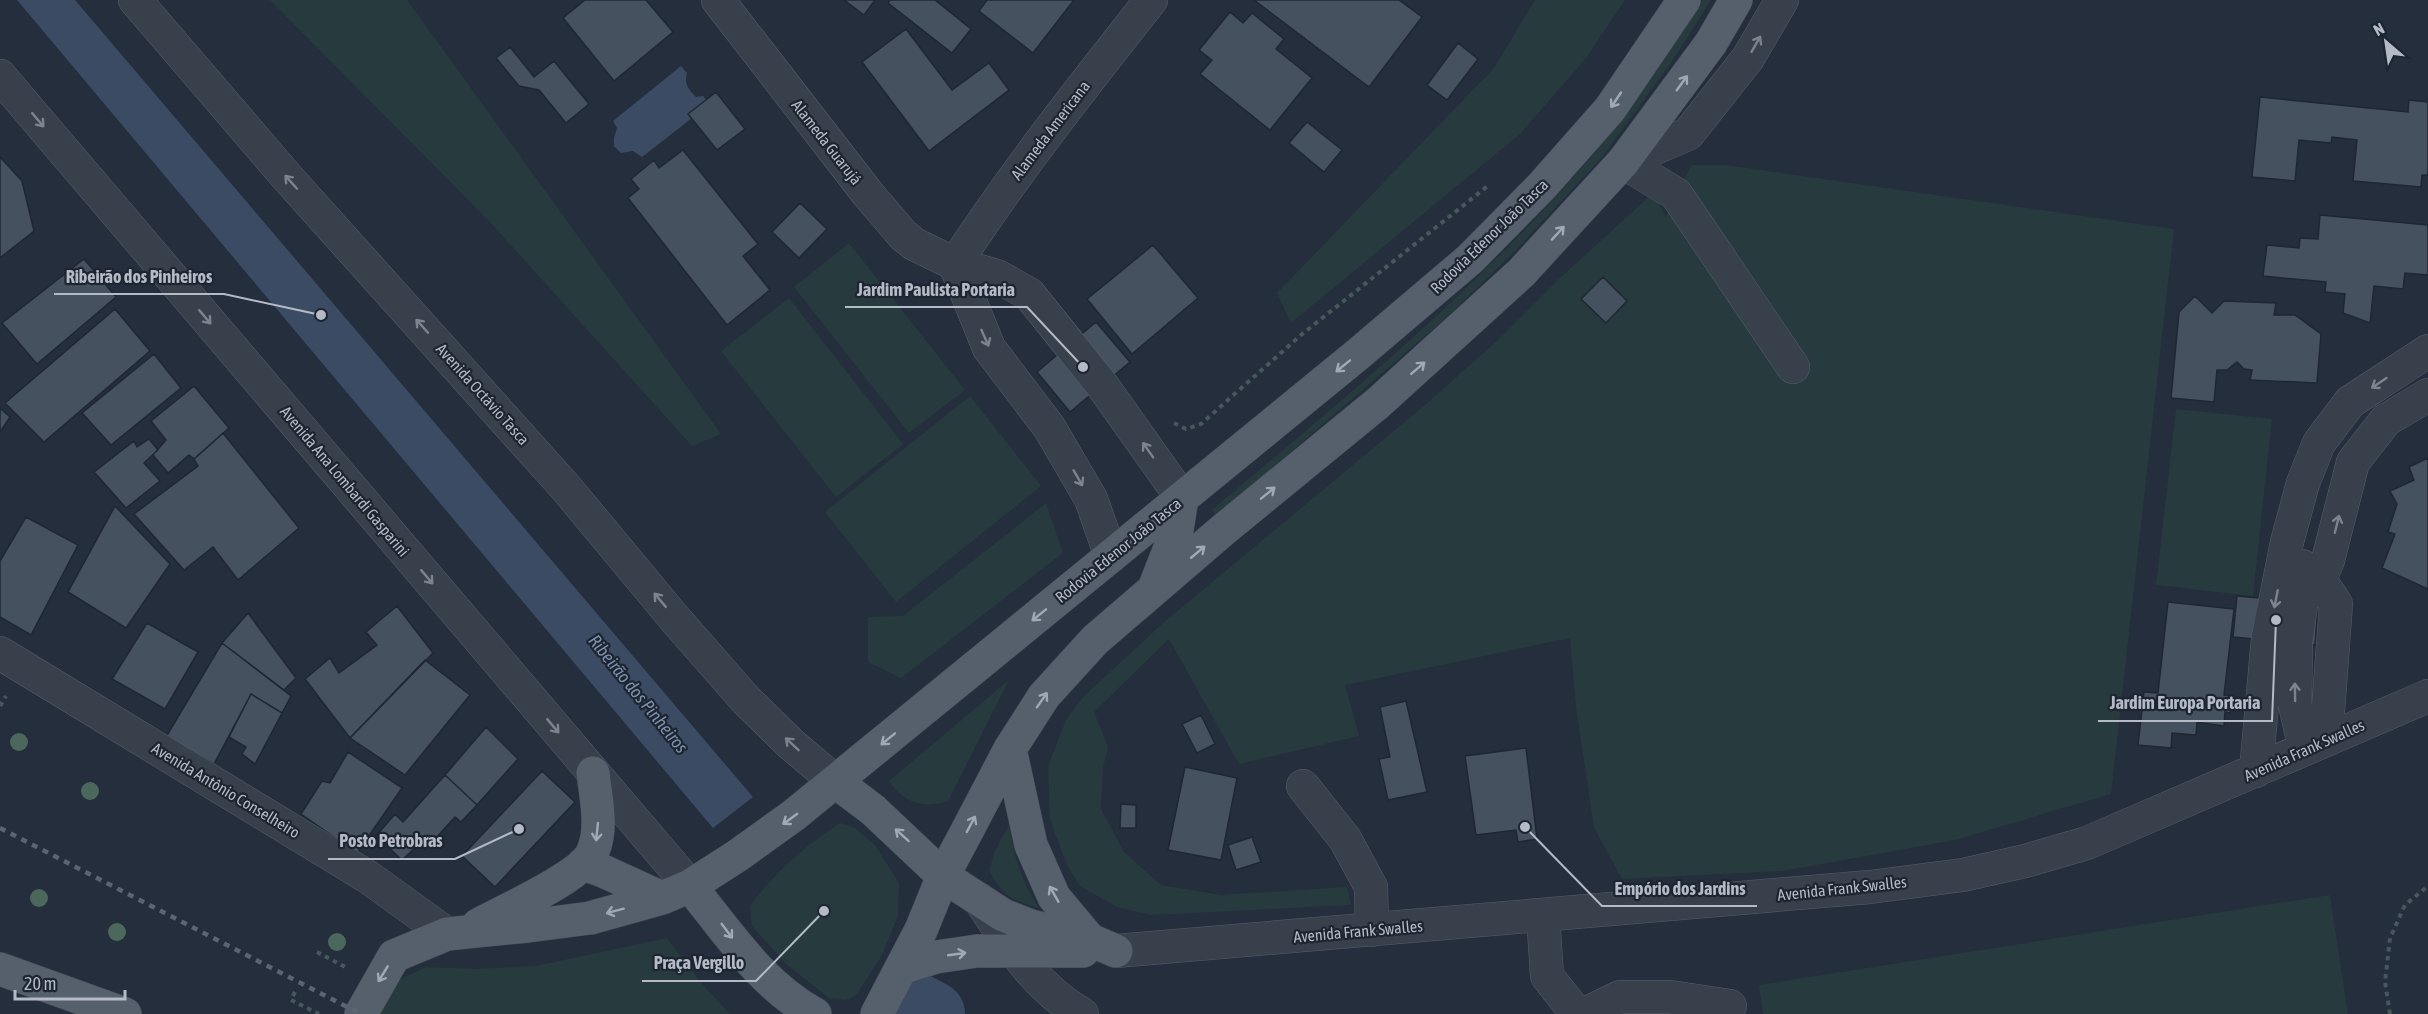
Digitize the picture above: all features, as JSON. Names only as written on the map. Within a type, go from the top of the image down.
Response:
[{"type":"main road","name":"Rodovia Edenor João Tasca","points":[[457,933],[528,927],[590,918],[676,892],[785,822],[1470,259],[1542,186],[1610,109],[1684,0]]},
{"type":"main road","points":[[877,1014],[944,876],[1010,749],[1051,688],[1095,640],[1378,403],[1472,320],[1521,273],[1623,162],[1711,43],[1736,0]]},
{"type":"main road","points":[[1153,590],[1177,530],[1182,498]]},
{"type":"main road","points":[[1010,749],[1031,845],[1054,897],[1103,946]]},
{"type":"main road","points":[[361,1014],[394,956],[457,933],[566,878],[583,864],[593,853],[597,835],[593,773]]},
{"type":"main road","points":[[836,782],[889,824],[944,876],[1003,915],[1031,926],[1103,946]]},
{"type":"main road","points":[[583,864],[676,892],[755,967],[802,1007],[815,1014]]},
{"type":"main road","points":[[901,968],[936,957],[977,951],[1013,952],[1103,946]]},
{"type":"main road","points":[[0,969],[125,1014]]},
{"type":"street","name":"Avenida Octávio Tasca","points":[[135,0],[287,177],[567,489],[746,700],[791,744],[836,782]]},
{"type":"street","name":"Alameda Guarujá","points":[[718,0],[868,194],[903,235],[914,244],[955,264],[997,276],[1029,294],[1102,385],[1182,498]]},
{"type":"street","name":"Alameda Americana","points":[[955,264],[996,201],[1070,102],[1151,0]]},
{"type":"street","points":[[1623,162],[1688,134],[1748,58],[1782,0]]},
{"type":"street","name":"Avenida Ana Lombardi Gasparini","points":[[0,76],[593,773],[638,822],[676,892]]},
{"type":"street","points":[[1623,162],[1676,194],[1793,367]]},
{"type":"street","points":[[955,264],[989,348],[1049,427],[1091,499],[1111,556]]},
{"type":"street","points":[[2256,771],[2268,638],[2287,542],[2302,483],[2319,443],[2350,402],[2428,351]]},
{"type":"street","points":[[2305,749],[2295,705],[2296,641],[2302,598],[2320,580],[2328,560],[2353,462],[2386,420],[2428,395]]},
{"type":"street","points":[[2287,542],[2299,563],[2320,580]]},
{"type":"street","name":"Avenida Antônio Conselheiro","points":[[0,652],[457,933]]},
{"type":"street","name":"Avenida Frank Swalles","points":[[1103,946],[1372,930],[1870,887],[1963,875],[2025,861],[2087,843],[2428,696]]},
{"type":"street","points":[[1303,786],[1345,838],[1371,887],[1372,930]]},
{"type":"street","points":[[980,900],[1013,952],[1045,986],[1076,1010]]},
{"type":"street","points":[[1543,915],[1547,976],[1577,1014]]},
{"type":"street","points":[[1585,1014],[1620,997],[1670,997],[1730,1006]]},
{"type":"path","points":[[1141,440],[1174,423],[1186,429],[1201,424],[1301,335],[1498,179]]},
{"type":"path","points":[[2390,1014],[2385,982],[2390,938],[2405,905],[2428,886]]},
{"type":"path","points":[[295,992],[291,1000],[319,1014]]},
{"type":"green space","points":[[270,0],[407,0],[721,434],[692,446],[490,222]]},
{"type":"green space","points":[[1535,0],[1625,0],[1586,58],[1520,134],[1291,323],[1277,293],[1494,68]]},
{"type":"green space","points":[[1702,0],[1711,0],[1673,60],[1603,156],[1516,250],[1447,317],[1227,507],[1215,514],[1212,510],[1420,332],[1518,237],[1565,187],[1622,119]]},
{"type":"green space","points":[[1692,165],[1726,165],[2174,229],[2111,794],[1955,840],[1782,871],[1622,879],[1594,828],[1576,707],[1570,638],[1345,685],[1359,736],[1239,764],[1169,639],[1094,712],[1108,747],[1103,768],[1101,809],[1124,852],[1161,885],[1221,895],[1347,887],[1351,905],[1151,915],[1117,907],[1080,886],[1067,865],[1050,820],[1048,766],[1066,720],[1083,697],[1163,623],[1425,405],[1498,340],[1560,278],[1653,193],[1666,217]]},
{"type":"green space","points":[[849,243],[965,390],[909,433],[794,287]]},
{"type":"green space","points":[[789,298],[903,444],[836,497],[721,351]]},
{"type":"green space","points":[[970,396],[1041,486],[896,602],[825,512]]},
{"type":"green space","points":[[2176,409],[2272,419],[2253,596],[2156,585]]},
{"type":"green space","points":[[1046,503],[1063,553],[901,678],[868,662],[868,617],[903,616]]},
{"type":"green space","points":[[1009,680],[948,801],[922,804],[901,795],[889,781]]},
{"type":"green space","points":[[840,823],[855,828],[875,845],[899,883],[898,916],[881,957],[856,995],[846,1000],[829,998],[786,964],[752,926],[750,906],[769,882],[791,861]]},
{"type":"green space","points":[[1009,825],[1019,868],[1039,908],[1009,896],[999,886],[989,870],[995,851]]},
{"type":"green space","points":[[2330,895],[2348,1014],[1763,1014],[1759,985]]},
{"type":"green space","points":[[667,938],[703,985],[730,1014],[376,1014],[391,984],[426,967],[476,969],[536,966]]},
{"type":"water","points":[[17,0],[75,0],[753,797],[713,828]]},
{"type":"water","points":[[681,66],[687,73],[687,86],[696,97],[703,96],[710,104],[642,157],[633,151],[621,153],[614,146],[617,128],[613,121]]},
{"type":"building","points":[[585,0],[646,0],[673,32],[614,81],[563,18]]},
{"type":"building","points":[[844,0],[875,0],[864,15]]},
{"type":"building","points":[[890,0],[935,0],[971,29],[952,53],[888,3]]},
{"type":"building","points":[[987,0],[1074,0],[1033,53],[979,11]]},
{"type":"building","points":[[1254,0],[1399,0],[1422,17],[1369,87]]},
{"type":"building","points":[[1230,12],[1243,23],[1252,13],[1284,39],[1276,49],[1312,78],[1270,130],[1200,74],[1212,60],[1199,50]]},
{"type":"building","points":[[906,29],[952,90],[989,63],[1009,90],[929,151],[862,62]]},
{"type":"building","points":[[1458,43],[1478,59],[1447,100],[1427,85]]},
{"type":"building","points":[[510,47],[534,77],[554,61],[589,104],[566,123],[539,90],[519,86],[496,58]]},
{"type":"building","points":[[716,92],[745,129],[717,150],[688,114]]},
{"type":"building","points":[[2260,97],[2408,112],[2409,100],[2428,102],[2428,175],[2422,175],[2421,187],[2353,181],[2357,140],[2332,137],[2331,143],[2299,140],[2295,181],[2252,177]]},
{"type":"building","points":[[1307,122],[1342,150],[1324,172],[1289,143]]},
{"type":"building","points":[[683,150],[758,244],[743,256],[770,290],[727,325],[628,198],[639,189],[631,179],[654,160],[659,168]]},
{"type":"building","points":[[0,157],[22,181],[34,231],[0,258]]},
{"type":"building","points":[[800,203],[827,229],[799,258],[772,232]]},
{"type":"building","points":[[2320,215],[2428,225],[2428,275],[2405,273],[2403,289],[2374,286],[2370,323],[2343,313],[2345,294],[2325,292],[2326,282],[2263,276],[2267,245],[2299,248],[2300,238],[2318,239]]},
{"type":"building","points":[[1153,245],[1198,298],[1132,354],[1087,299]]},
{"type":"building","points":[[84,259],[116,297],[37,364],[2,323]]},
{"type":"building","points":[[1603,277],[1627,301],[1606,323],[1581,299]]},
{"type":"building","points":[[2195,296],[2212,313],[2224,301],[2276,303],[2274,315],[2295,315],[2321,334],[2317,383],[2250,380],[2252,370],[2244,369],[2237,362],[2227,370],[2217,370],[2214,402],[2171,398],[2179,312]]},
{"type":"building","points":[[115,309],[150,351],[44,442],[5,403]]},
{"type":"building","points":[[1096,322],[1130,362],[1070,412],[1037,372]]},
{"type":"building","points":[[154,354],[181,388],[111,445],[82,413]]},
{"type":"building","points":[[194,386],[229,428],[194,459],[189,455],[168,473],[153,455],[166,440],[151,421]]},
{"type":"building","points":[[0,408],[10,417],[0,432]]},
{"type":"building","points":[[223,433],[299,528],[238,580],[213,547],[184,570],[134,514],[198,466],[194,459]]},
{"type":"building","points":[[149,439],[158,450],[144,463],[160,481],[126,508],[94,472],[134,441],[137,447]]},
{"type":"building","points":[[2428,458],[2428,589],[2382,568],[2395,534],[2388,532],[2397,504],[2390,491],[2414,480],[2409,467]]},
{"type":"building","points":[[115,506],[170,564],[126,628],[68,592]]},
{"type":"building","points":[[26,517],[78,545],[31,635],[0,617],[0,561]]},
{"type":"building","points":[[2237,596],[2318,603],[2315,645],[2233,637]]},
{"type":"building","points":[[2168,602],[2234,609],[2224,695],[2232,696],[2230,713],[2225,712],[2224,726],[2197,722],[2196,735],[2172,733],[2171,748],[2138,745],[2144,692],[2158,693]]},
{"type":"building","points":[[397,606],[433,653],[350,738],[305,679],[330,658],[339,673],[377,645],[366,632]]},
{"type":"building","points":[[248,613],[296,678],[284,690],[222,643]]},
{"type":"building","points":[[147,623],[198,652],[165,709],[112,679]]},
{"type":"building","points":[[222,643],[291,696],[282,713],[251,694],[214,764],[166,737]]},
{"type":"building","points":[[425,660],[470,695],[405,775],[350,738]]},
{"type":"building","points":[[251,694],[282,713],[255,764],[242,754],[246,747],[229,737]]},
{"type":"building","points":[[1406,701],[1427,792],[1388,800],[1379,759],[1390,757],[1380,707]]},
{"type":"building","points":[[1201,715],[1215,744],[1197,753],[1182,724]]},
{"type":"building","points":[[486,727],[518,759],[477,805],[445,775]]},
{"type":"building","points":[[1526,748],[1537,839],[1518,842],[1516,830],[1476,835],[1465,756]]},
{"type":"building","points":[[348,752],[402,788],[357,853],[301,814],[322,781],[330,783]]},
{"type":"building","points":[[1185,767],[1237,778],[1221,860],[1168,850]]},
{"type":"building","points":[[542,771],[575,802],[495,887],[462,856]]},
{"type":"building","points":[[445,775],[477,805],[461,822],[455,817],[425,850],[419,844],[402,860],[376,836],[395,814],[403,822]]},
{"type":"building","points":[[1121,804],[1136,805],[1136,828],[1120,828]]},
{"type":"building","points":[[1252,837],[1261,862],[1236,870],[1228,845]]},
{"type":"waterway","points":[[909,1002],[932,1014]]},
{"type":"railway","points":[[0,828],[361,1014]]},
{"type":"place","name":"Ribeirão dos Pinheiros","points":[[321,315]]},
{"type":"place","name":"Jardim Paulista Portaria","points":[[1083,367]]},
{"type":"place","name":"Jardim Europa Portaria","points":[[2276,620]]},
{"type":"place","name":"Empório dos Jardins","points":[[1525,827]]},
{"type":"place","name":"Posto Petrobras","points":[[519,829]]},
{"type":"place","name":"Praça Vergillo","points":[[824,911]]}]
